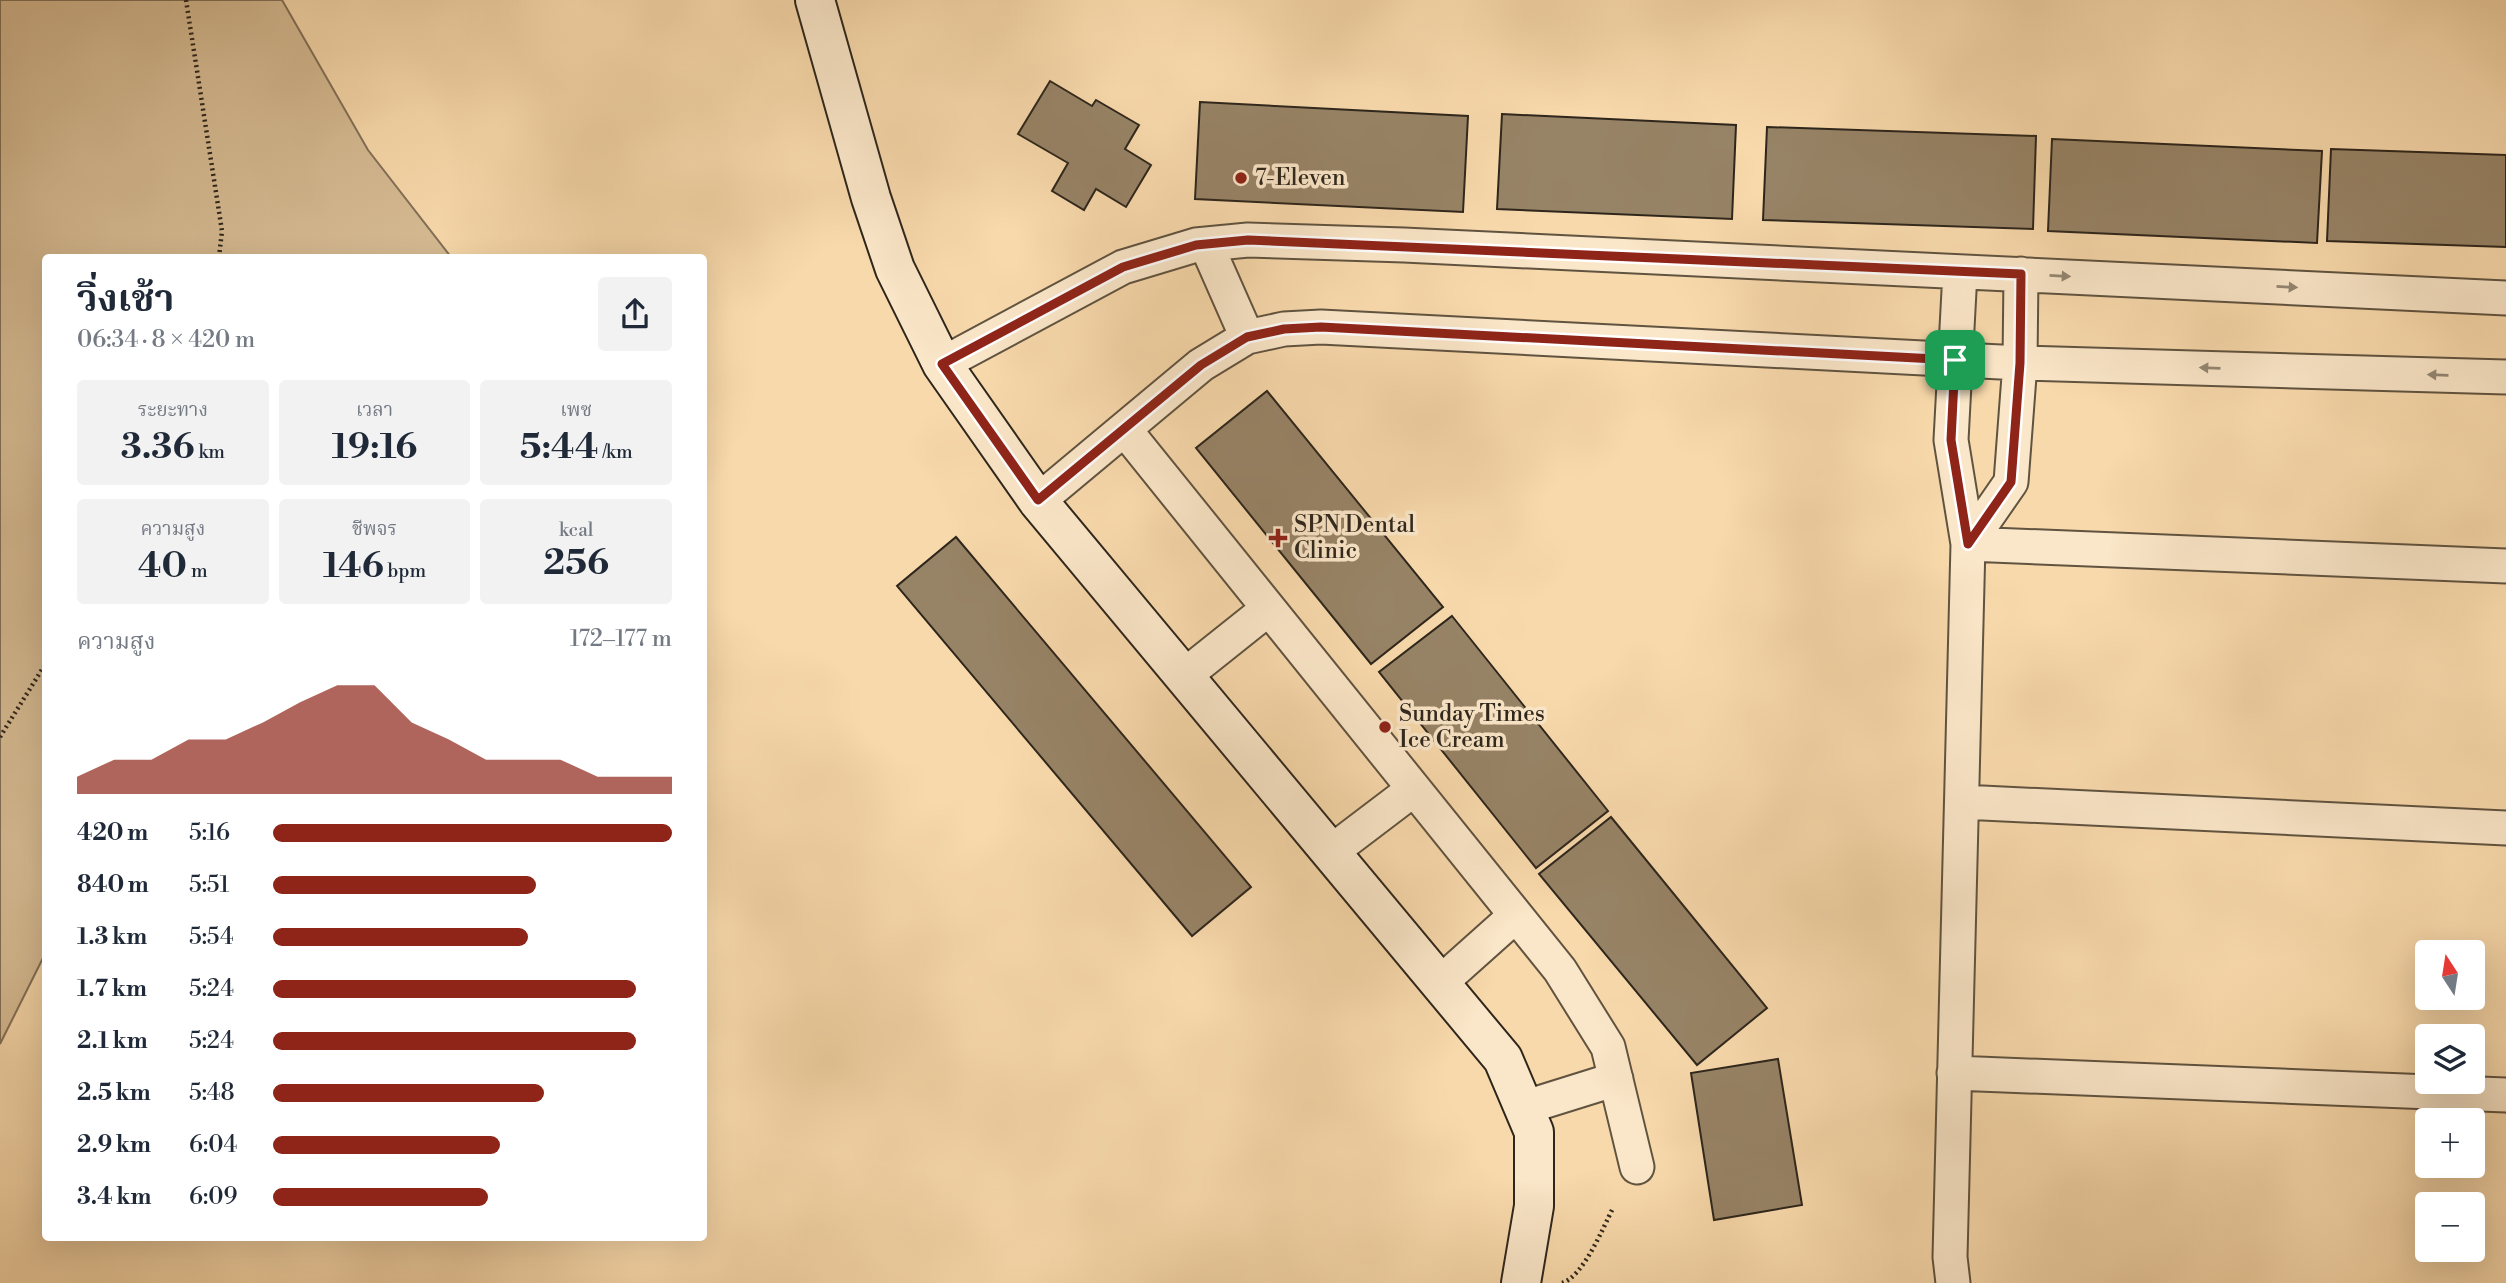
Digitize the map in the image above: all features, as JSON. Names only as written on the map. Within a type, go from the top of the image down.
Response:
[{"type":"street","points":[[815,0],[871,198],[895,269],[942,364],[1038,500],[1503,1059],[1534,1132],[1534,1206],[1521,1283]]},
{"type":"street","points":[[942,364],[1123,267],[1196,245],[1248,240],[1404,245],[2506,298]]},
{"type":"street","points":[[1206,244],[1247,337]]},
{"type":"street","points":[[1953,1283],[1950,1257],[1968,544],[1951,440],[1960,272]]},
{"type":"street","points":[[1968,544],[2011,482],[2020,363],[2021,274]]},
{"type":"street","points":[[1038,500],[1201,365],[1247,337],[1284,329],[1321,327],[2020,363],[2506,377]]},
{"type":"street","points":[[1125,430],[1560,970],[1608,1047],[1637,1167]]},
{"type":"street","points":[[1968,544],[2506,566]]},
{"type":"street","points":[[1184,676],[1268,609]]},
{"type":"street","points":[[1331,852],[1414,789]]},
{"type":"street","points":[[1962,802],[2506,828]]},
{"type":"street","points":[[1440,983],[1515,916]]},
{"type":"street","points":[[1954,1073],[2506,1095]]},
{"type":"street","points":[[1523,1108],[1616,1079]]},
{"type":"path","points":[[186,0],[222,231],[219,254]]},
{"type":"path","points":[[0,737],[42,669]]},
{"type":"path","points":[[1562,1283],[1569,1281],[1592,1251],[1613,1208]]},
{"type":"shaded area","points":[[0,0],[282,0],[368,150],[449,254],[42,254],[42,960],[0,1044]]},
{"type":"building","points":[[1050,81],[1092,106],[1096,100],[1139,125],[1125,149],[1151,165],[1126,207],[1096,189],[1084,210],[1052,191],[1068,163],[1018,134]]},
{"type":"building","points":[[1200,102],[1468,116],[1463,212],[1195,199]]},
{"type":"building","points":[[1502,114],[1736,125],[1732,219],[1497,209]]},
{"type":"building","points":[[1767,127],[2036,136],[2033,229],[1763,220]]},
{"type":"building","points":[[2052,139],[2322,151],[2317,243],[2048,231]]},
{"type":"building","points":[[2331,149],[2506,155],[2506,247],[2327,241]]},
{"type":"building","points":[[1267,391],[1443,607],[1371,664],[1196,448]]},
{"type":"building","points":[[956,537],[1251,887],[1192,936],[897,586]]},
{"type":"building","points":[[1452,616],[1608,811],[1536,868],[1379,672]]},
{"type":"building","points":[[1611,817],[1767,1008],[1697,1065],[1539,874]]},
{"type":"building","points":[[1778,1059],[1802,1205],[1714,1220],[1691,1073]]},
{"type":"place","name":"7-Eleven","points":[[1241,178]]},
{"type":"place","name":"SPN Dental Clinic","points":[[1278,538]]},
{"type":"place","name":"Sunday Times Ice Cream","points":[[1385,727]]},
{"type":"route","points":[[1248,240],[2021,274],[2020,363],[2011,482],[1968,544],[1951,440],[1955,360],[1321,327],[1284,329],[1247,337],[1201,365],[1038,500],[942,364],[1123,267],[1196,245],[1248,240]]}]
